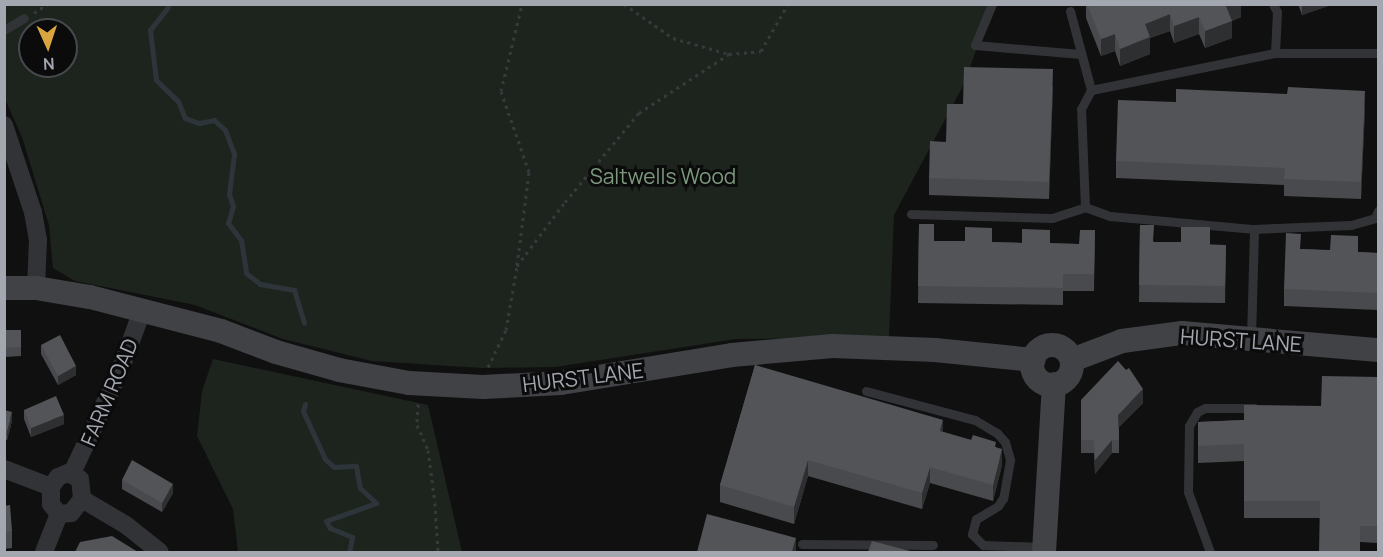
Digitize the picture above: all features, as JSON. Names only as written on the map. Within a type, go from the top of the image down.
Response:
[{"type":"street","points":[[4,125],[33,212],[38,239],[36,288]]},
{"type":"street","name":"HURST LANE","points":[[4,288],[36,288],[142,311],[221,331],[276,352],[339,370],[419,384],[483,387],[561,383],[732,355],[834,346],[935,350],[1033,360]]},
{"type":"street","name":"FARM ROAD","points":[[72,473],[120,371],[142,311]]},
{"type":"street","name":"HURST LANE","points":[[1072,360],[1122,341],[1182,333],[1378,350]]},
{"type":"street","points":[[1053,345],[1066,350],[1072,360],[1070,374],[1054,384],[1039,379],[1033,360],[1042,348],[1053,345]]},
{"type":"street","points":[[1044,550],[1054,384]]},
{"type":"street","points":[[4,469],[51,487]]},
{"type":"street","points":[[72,473],[82,482],[82,499],[71,513],[59,514],[51,504],[51,487],[58,477],[72,473]]},
{"type":"street","points":[[82,499],[126,525],[160,552]]},
{"type":"street","points":[[44,552],[59,514]]},
{"type":"lane","points":[[992,4],[975,45],[1082,54]]},
{"type":"lane","points":[[1273,4],[1276,12],[1275,53]]},
{"type":"lane","points":[[1070,11],[1091,90],[1081,109],[1085,207]]},
{"type":"lane","points":[[4,30],[18,22]]},
{"type":"lane","points":[[1091,90],[1275,53],[1378,54]]},
{"type":"lane","points":[[910,214],[1052,218],[1085,207],[1110,216],[1254,229],[1351,225],[1375,218],[1378,211]]},
{"type":"lane","points":[[1251,338],[1254,229]]},
{"type":"lane","points":[[866,391],[975,420],[997,433],[1005,442],[1010,460],[1003,498],[993,511],[976,519],[972,534],[983,545],[1044,550]]},
{"type":"lane","points":[[1210,552],[1188,492],[1191,418],[1205,408],[1264,408]]},
{"type":"lane","points":[[802,543],[859,542],[933,545]]},
{"type":"lane","points":[[856,552],[859,542]]},
{"type":"path","points":[[36,4],[38,10]]},
{"type":"path","points":[[483,387],[489,365],[506,330],[517,267],[529,172],[501,91],[522,4]]},
{"type":"path","points":[[624,4],[673,38],[729,54],[761,51],[788,4]]},
{"type":"path","points":[[517,267],[639,113],[729,54]]},
{"type":"path","points":[[419,384],[417,425],[428,450],[438,552]]},
{"type":"green space","name":"Saltwells Wood","points":[[4,5],[992,5],[964,84],[894,215],[889,337],[736,339],[555,367],[482,368],[372,361],[283,339],[195,305],[75,281],[53,268],[49,225],[22,137],[5,99]]},
{"type":"green space","points":[[213,359],[428,405],[462,552],[238,552],[233,509],[197,436],[202,391]]},
{"type":"building","points":[[1087,4],[1230,4],[1226,6],[1232,21],[1205,31],[1199,17],[1174,26],[1170,14],[1145,24],[1150,37],[1120,49],[1115,34],[1101,39]]},
{"type":"building","points":[[964,67],[1053,69],[1049,182],[929,178],[930,141],[946,142],[947,104],[963,104]]},
{"type":"building","points":[[1288,87],[1365,91],[1361,182],[1284,179],[1285,168],[1116,161],[1118,100],[1176,102],[1176,89],[1287,94]]},
{"type":"building","points":[[919,224],[934,224],[934,241],[965,241],[965,227],[992,228],[992,242],[1022,243],[1022,229],[1050,230],[1050,243],[1079,244],[1080,230],[1095,230],[1094,274],[1063,274],[1063,288],[918,286]]},
{"type":"building","points":[[1140,225],[1154,225],[1153,242],[1181,242],[1181,227],[1210,227],[1210,245],[1226,245],[1225,286],[1139,285]]},
{"type":"building","points":[[1286,233],[1301,234],[1300,249],[1330,250],[1331,235],[1358,236],[1358,252],[1378,253],[1378,293],[1284,289]]},
{"type":"building","points":[[4,330],[21,330],[21,347],[4,348]]},
{"type":"building","points":[[60,335],[76,366],[58,376],[41,345]]},
{"type":"building","points":[[1118,361],[1126,370],[1129,368],[1143,389],[1118,415],[1119,440],[1112,440],[1095,460],[1094,440],[1081,440],[1081,400]]},
{"type":"building","points":[[755,365],[943,420],[940,431],[971,440],[973,435],[996,442],[995,447],[1002,449],[993,485],[930,467],[922,493],[808,460],[794,507],[720,485]]},
{"type":"building","points":[[1322,376],[1378,377],[1378,526],[1360,526],[1360,552],[1319,552],[1320,501],[1244,501],[1244,444],[1198,446],[1198,422],[1244,420],[1244,405],[1321,406]]},
{"type":"building","points":[[56,396],[64,415],[31,428],[24,410]]},
{"type":"building","points":[[4,410],[12,412],[7,431],[4,430]]},
{"type":"building","points":[[132,460],[173,484],[162,503],[122,480]]},
{"type":"building","points":[[10,505],[12,531],[4,532],[4,506]]},
{"type":"building","points":[[707,514],[796,538],[792,552],[697,552]]},
{"type":"building","points":[[112,536],[138,552],[75,552],[80,542]]},
{"type":"building","points":[[872,541],[914,552],[868,552]]},
{"type":"waterway","points":[[168,7],[150,30],[156,80],[178,101],[185,118],[199,123],[214,120],[225,130],[234,154],[229,194],[233,206],[228,223],[241,240],[246,273],[260,284],[294,290],[304,322]]},
{"type":"waterway","points":[[305,404],[303,411],[325,459],[334,467],[356,466],[360,488],[376,503],[326,521],[330,528],[352,537],[349,552]]}]
